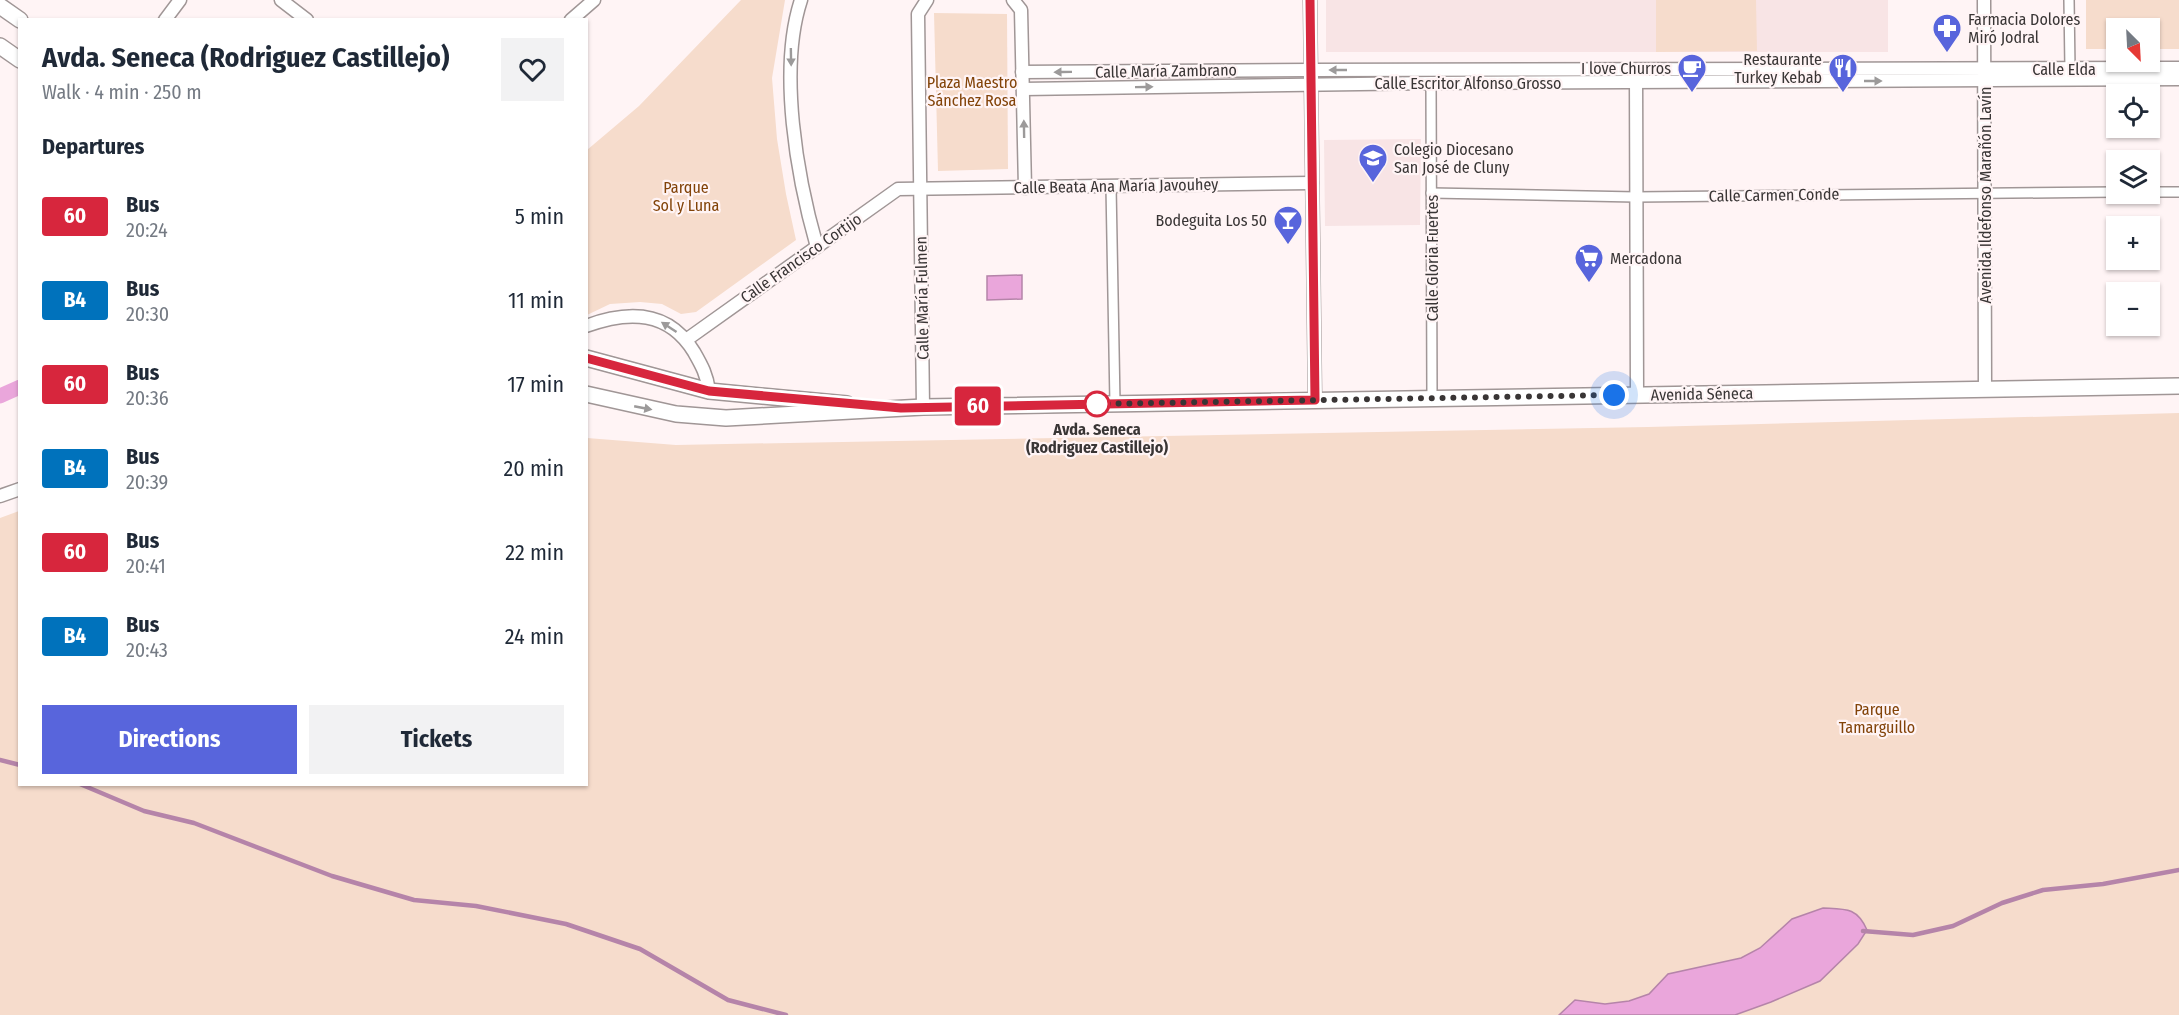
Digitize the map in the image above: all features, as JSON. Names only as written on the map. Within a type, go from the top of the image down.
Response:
[{"type":"street","points":[[166,18],[180,0]]},
{"type":"street","points":[[281,0],[304,18]]},
{"type":"street","points":[[573,18],[594,0]]},
{"type":"street","points":[[801,0],[791,49],[792,106],[798,163],[817,247]]},
{"type":"street","points":[[920,189],[918,14],[927,0]]},
{"type":"street","points":[[1013,0],[1021,10],[1025,188]]},
{"type":"street","points":[[1310,0],[1315,400]]},
{"type":"street","name":"Avenida Ildefonso Marañón Lavín","points":[[1984,0],[1985,390]]},
{"type":"street","points":[[2069,0],[2070,69]]},
{"type":"street","points":[[0,6],[18,19]]},
{"type":"street","points":[[0,46],[18,59]]},
{"type":"street","name":"Calle Elda","points":[[1985,74],[2070,69],[2179,68]]},
{"type":"street","name":"Calle María Zambrano","points":[[1022,72],[1310,70]]},
{"type":"street","name":"Calle Escritor Alfonso Grosso","points":[[1310,70],[1636,76],[1985,74]]},
{"type":"street","name":"Calle Elda","points":[[1985,74],[2179,80]]},
{"type":"street","points":[[1636,76],[1637,395]]},
{"type":"street","name":"Calle Escritor Alfonso Grosso","points":[[1310,85],[1636,76]]},
{"type":"street","name":"Calle Gloria Fuertes","points":[[1431,83],[1432,398]]},
{"type":"street","name":"Calle María Zambrano","points":[[1023,89],[1310,85]]},
{"type":"street","name":"Calle Beata Ana María Javouhey","points":[[920,189],[1312,183]]},
{"type":"street","points":[[1111,186],[1115,404]]},
{"type":"street","name":"Calle Francisco Cortijo","points":[[686,340],[898,189],[920,189]]},
{"type":"street","name":"Calle María Fulmen","points":[[920,189],[923,407]]},
{"type":"street","name":"Calle Carmen Conde","points":[[1431,194],[1636,197],[2106,192]]},
{"type":"street","points":[[2160,192],[2179,192]]},
{"type":"street","points":[[588,325],[639,316],[666,323],[686,340],[707,374],[709,391]]},
{"type":"street","name":"Avenida Séneca","points":[[588,359],[709,391],[901,408]]},
{"type":"street","name":"Avenida Séneca","points":[[588,394],[676,414],[726,418],[923,407],[2179,386]]},
{"type":"street","points":[[0,496],[18,490]]},
{"type":"shaded area","points":[[1326,0],[1888,0],[1888,52],[1326,52]]},
{"type":"shaded area","name":"Colegio Diocesano San José de Cluny","points":[[1421,139],[1420,225],[1325,226],[1324,140]]},
{"type":"shaded area","points":[[1022,275],[1022,299],[987,300],[987,276]]},
{"type":"shaded area","points":[[1823,908],[1844,909],[1854,913],[1867,930],[1858,944],[1820,981],[1771,1002],[1735,1015],[1559,1015],[1575,1000],[1605,1004],[1629,1001],[1649,994],[1668,974],[1741,958],[1760,948],[1792,919]]},
{"type":"green space","name":"Parque Sol y Luna","points":[[741,0],[785,0],[772,78],[777,139],[796,240],[696,312],[681,314],[662,304],[640,302],[610,304],[588,315],[588,149],[639,106]]},
{"type":"green space","points":[[1656,0],[1756,0],[1757,51],[1656,52]]},
{"type":"green space","points":[[2086,0],[2179,0],[2179,49],[2160,49],[2160,18],[2106,18],[2106,49],[2086,49]]},
{"type":"green space","name":"Plaza Maestro Sánchez Rosa","points":[[934,13],[1007,14],[1008,169],[938,171]]},
{"type":"green space","name":"Parque Tamarguillo","points":[[2179,413],[2179,1015],[0,1015],[0,518],[18,511],[18,786],[588,786],[588,438],[676,445],[1648,427]]},
{"type":"waterway","points":[[0,396],[18,388]]},
{"type":"waterway","points":[[0,760],[18,764]]},
{"type":"waterway","points":[[85,786],[144,811],[194,823],[332,876],[414,900],[476,906],[566,924],[640,949],[728,1000],[786,1015]]},
{"type":"waterway","points":[[1863,931],[1913,935],[1953,926],[2002,903],[2043,890],[2103,884],[2179,870]]},
{"type":"bus line","name":"60","points":[[588,359],[709,391],[901,408],[1315,400],[1310,0]]},
{"type":"place","name":"Farmacia Dolores Miró Jodral","points":[[1947,54]]},
{"type":"place","name":"I love Churros","points":[[1692,94]]},
{"type":"place","name":"Restaurante Turkey Kebab","points":[[1843,94]]},
{"type":"place","name":"Colegio Diocesano San José de Cluny","points":[[1373,184]]},
{"type":"place","name":"Bodeguita Los 50","points":[[1288,246]]},
{"type":"place","name":"Mercadona","points":[[1589,284]]},
{"type":"place","name":"Avda. Seneca (Rodriguez Castillejo)","points":[[1097,404]]},
{"type":"route","points":[[1097,404],[1614,395]]}]
